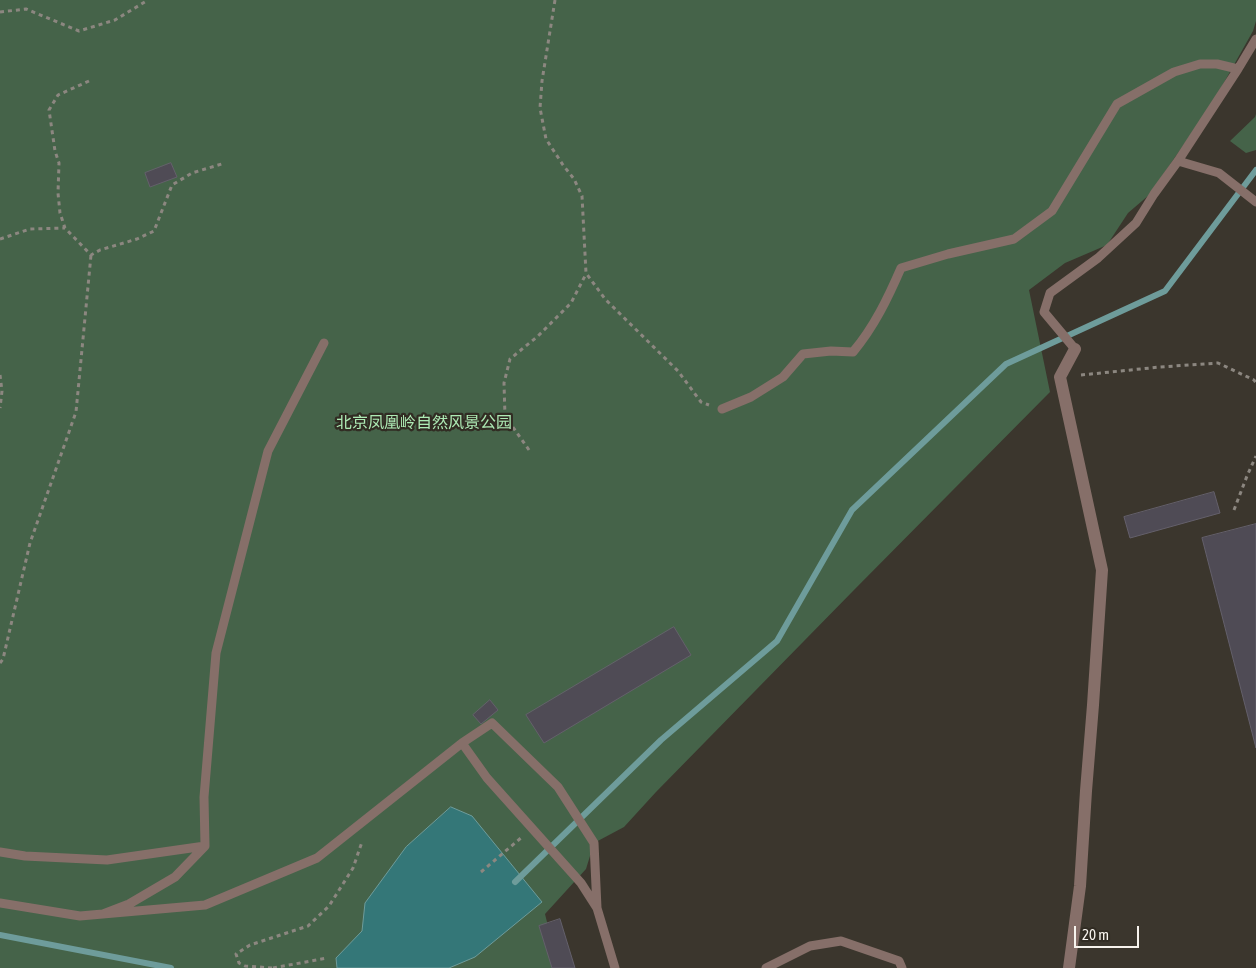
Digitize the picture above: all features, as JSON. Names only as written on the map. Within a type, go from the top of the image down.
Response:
[{"type":"street","points":[[1069,968],[1080,886],[1102,570],[1060,377],[1075,349]]},
{"type":"lane","points":[[1075,349],[1044,312],[1050,292],[1098,258],[1136,223],[1238,69],[1256,38]]},
{"type":"lane","points":[[722,409],[751,397],[782,377],[803,354],[831,351],[853,352],[888,298],[901,268],[948,254],[1014,239],[1052,211],[1117,104],[1174,72],[1200,64],[1217,64],[1238,69]]},
{"type":"lane","points":[[1178,161],[1219,173],[1256,202]]},
{"type":"lane","points":[[103,914],[129,904],[175,878],[205,846],[204,797],[216,653],[268,451],[324,343]]},
{"type":"lane","points":[[0,903],[80,916],[205,905],[317,858],[462,744],[492,723],[558,787],[594,843],[596,908]]},
{"type":"lane","points":[[462,744],[487,778],[581,883],[596,908],[615,968]]},
{"type":"lane","points":[[0,852],[25,856],[107,860],[205,846]]},
{"type":"lane","points":[[766,968],[810,946],[841,942],[899,961],[902,968]]},
{"type":"path","points":[[0,12],[26,9],[79,31],[115,20],[148,0]]},
{"type":"path","points":[[529,450],[505,416],[504,383],[510,359],[538,336],[571,302],[586,274],[582,196],[574,179],[546,139],[540,108],[542,81],[555,0]]},
{"type":"path","points":[[0,663],[3,659],[30,543],[76,412],[91,256],[65,228],[60,214],[58,193],[59,164],[55,151],[49,110],[58,94],[89,81]]},
{"type":"path","points":[[91,256],[100,250],[137,239],[154,231],[172,185],[192,173],[225,163]]},
{"type":"path","points":[[0,239],[30,229],[65,228]]},
{"type":"path","points":[[586,274],[605,299],[678,371],[701,402],[722,409]]},
{"type":"path","points":[[1060,377],[1160,366],[1218,363],[1254,380],[1256,383]]},
{"type":"path","points":[[0,375],[2,391],[0,408]]},
{"type":"path","points":[[1234,510],[1256,456]]},
{"type":"path","points":[[327,958],[273,968],[245,966],[240,963],[236,954],[250,945],[308,926],[329,906],[353,868],[371,816]]},
{"type":"path","points":[[481,872],[532,828]]},
{"type":"green space","name":"北京凤凰岭自然风景公园","points":[[0,0],[1256,0],[1256,21],[1253,31],[1213,102],[1149,195],[1128,213],[1107,245],[1065,263],[1029,290],[1050,392],[656,792],[624,827],[594,843],[586,869],[545,914],[561,968],[0,968]]},
{"type":"green space","points":[[1256,114],[1256,150],[1246,153],[1230,141]]},
{"type":"water","points":[[451,807],[472,816],[542,902],[475,957],[449,968],[337,968],[336,958],[362,931],[365,903],[406,847]]},
{"type":"building","points":[[171,163],[177,177],[150,187],[145,173]]},
{"type":"building","points":[[1214,492],[1220,513],[1130,538],[1124,517]]},
{"type":"building","points":[[1256,524],[1256,748],[1202,538]]},
{"type":"building","points":[[674,627],[691,655],[544,743],[526,715]]},
{"type":"building","points":[[490,700],[498,710],[481,724],[473,715]]},
{"type":"building","points":[[560,919],[575,968],[552,968],[539,926]]},
{"type":"waterway","points":[[515,882],[661,740],[777,641],[852,510],[1006,364],[1165,291],[1256,170]]},
{"type":"waterway","points":[[0,935],[171,968]]}]
